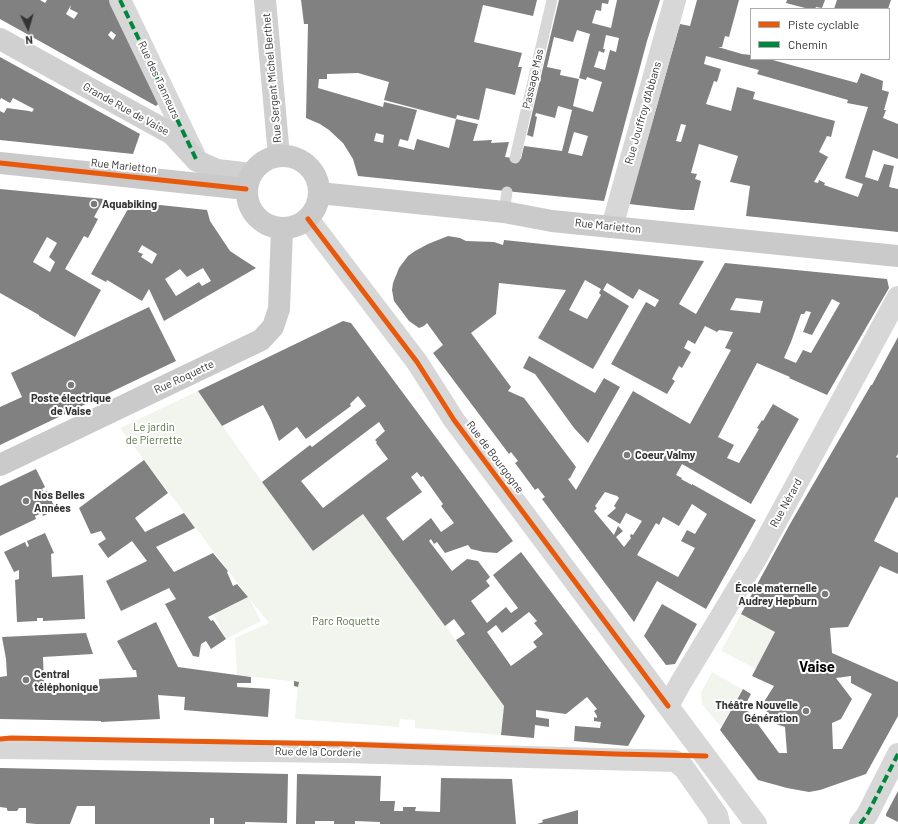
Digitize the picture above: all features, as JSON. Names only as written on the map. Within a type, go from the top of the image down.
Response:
[{"type":"main road","points":[[280,156],[292,157],[303,162],[312,170],[318,181],[319,193],[318,202],[314,211],[308,218],[292,228],[282,229],[263,223],[255,217],[247,199],[248,181],[258,165],[268,159],[280,156]]},
{"type":"main road","name":"Rue Marietton","points":[[0,163],[248,181]]},
{"type":"main road","name":"Rue Marietton","points":[[319,193],[505,202],[552,221],[898,256]]},
{"type":"main road","name":"Rue Roquette","points":[[0,465],[261,340],[273,328],[279,309],[282,229]]},
{"type":"street","name":"Rue des Tanneurs","points":[[120,0],[197,161]]},
{"type":"street","name":"Rue Sergent Michel Berthet","points":[[265,0],[280,156]]},
{"type":"street","name":"Rue Jouffroy d'Abbans","points":[[612,227],[674,0]]},
{"type":"street","name":"Grande Rue de Vaise","points":[[0,39],[172,134],[197,161],[248,181]]},
{"type":"street","name":"Rue de Bourgogne","points":[[308,218],[417,362],[454,420],[756,824]]},
{"type":"street","name":"Rue Nérard","points":[[668,706],[758,555],[898,297]]},
{"type":"street","name":"Rue de la Corderie","points":[[0,748],[343,752],[675,762],[684,768],[717,815],[719,824]]},
{"type":"street","points":[[860,824],[867,815],[898,754]]},
{"type":"lane","name":"Passage Mas","points":[[515,158],[552,0]]},
{"type":"green space","name":"Parc Roquette","points":[[198,391],[313,551],[363,514],[504,706],[501,735],[415,728],[415,720],[400,719],[399,727],[295,719],[298,682],[237,675],[235,638],[269,623],[249,598],[261,621],[226,639],[214,615],[248,597],[120,428]]},
{"type":"green space","points":[[741,614],[775,632],[756,669],[721,651]]},
{"type":"green space","points":[[712,672],[742,689],[721,727],[702,704],[701,693]]},
{"type":"building","points":[[0,0],[40,0],[45,3],[47,0],[112,0],[162,100],[156,106],[0,19]],"holes":[[[71,5],[70,9],[78,13],[74,19],[66,14]],[[111,31],[116,35],[113,40],[108,35]]]},
{"type":"building","points":[[301,0],[537,0],[533,16],[483,5],[474,42],[522,53],[518,67],[522,67],[515,95],[486,88],[479,120],[457,115],[456,119],[478,124],[473,141],[492,140],[491,143],[509,142],[505,157],[521,159],[524,146],[562,151],[572,110],[558,106],[555,118],[536,113],[535,116],[537,117],[533,137],[527,135],[559,0],[609,0],[608,4],[602,3],[601,11],[596,10],[592,23],[611,28],[617,0],[660,0],[647,41],[604,201],[358,176],[353,159],[343,143],[329,130],[306,118],[308,24],[304,24]],"holes":[[[577,30],[590,34],[579,78],[586,80],[587,77],[602,82],[593,112],[573,106],[579,79],[560,75],[561,70],[547,67],[554,37],[573,42]],[[606,35],[619,38],[616,52],[610,50],[605,70],[594,67],[599,51],[604,53],[605,49],[603,49]],[[358,73],[389,82],[384,100],[456,119],[449,148],[417,139],[414,150],[398,146],[400,139],[408,141],[417,110],[384,102],[383,107],[318,88],[319,79],[327,79],[327,74]],[[574,132],[588,136],[582,156],[568,153]],[[376,133],[384,135],[383,143],[374,141]]]},
{"type":"building","points":[[697,0],[739,0],[729,37],[725,36],[722,47],[718,47],[750,55],[750,60],[773,60],[857,83],[861,73],[883,81],[882,90],[889,92],[883,118],[898,124],[898,159],[873,150],[865,177],[878,181],[884,164],[894,166],[889,187],[898,189],[898,232],[746,216],[750,186],[730,182],[738,156],[699,144],[691,173],[697,174],[695,179],[701,181],[694,210],[629,204],[680,24],[690,26]],"holes":[[[706,56],[759,70],[757,74],[848,100],[847,103],[868,107],[845,178],[863,184],[858,197],[824,185],[825,183],[819,180],[818,183],[814,182],[828,157],[819,152],[827,136],[831,137],[835,121],[753,99],[755,92],[737,87],[731,111],[706,104],[714,81],[717,82],[721,69],[704,64]],[[681,124],[686,125],[681,142],[676,141]]]},
{"type":"building","points":[[787,0],[825,0],[822,8],[805,8],[786,3]]},
{"type":"building","points":[[837,0],[891,0],[888,8],[834,8]]},
{"type":"building","points":[[0,57],[140,134],[133,154],[0,140],[0,111],[4,113],[7,108],[32,112],[34,109],[13,98],[10,103],[1,98],[0,100]]},
{"type":"building","points":[[0,189],[104,199],[94,217],[98,219],[88,238],[84,236],[65,269],[101,290],[75,337],[0,293]],"holes":[[[47,237],[57,243],[49,257],[55,262],[50,272],[33,262]]]},
{"type":"building","points":[[132,202],[207,210],[210,221],[230,251],[256,268],[164,321],[149,289],[142,301],[107,280],[106,282],[91,274]],"holes":[[[142,245],[157,254],[152,264],[141,257],[143,254],[138,252]],[[203,268],[211,281],[202,286],[199,282],[176,296],[165,279],[180,269],[187,277]]]},
{"type":"building","points":[[448,236],[460,238],[466,241],[494,242],[503,245],[504,240],[704,261],[679,304],[696,314],[725,263],[887,279],[889,288],[827,395],[757,363],[718,437],[734,445],[727,458],[739,463],[759,429],[757,428],[773,404],[799,419],[751,504],[682,464],[676,475],[756,520],[706,609],[657,581],[634,622],[542,499],[545,497],[538,488],[535,490],[515,463],[518,461],[511,452],[509,454],[433,353],[443,345],[427,323],[419,328],[409,321],[394,301],[392,290],[393,283],[399,268],[408,256],[428,244]],"holes":[[[585,280],[601,289],[599,293],[601,295],[587,319],[569,310]],[[499,283],[566,290],[538,338],[593,369],[629,306],[603,290],[607,283],[633,299],[639,289],[659,300],[655,307],[646,302],[611,364],[667,394],[675,381],[672,379],[679,366],[682,368],[691,352],[684,348],[688,340],[695,344],[705,326],[717,332],[719,330],[733,332],[725,348],[731,350],[690,424],[633,391],[576,490],[568,479],[576,467],[524,398],[508,391],[511,387],[471,333],[496,314]],[[736,298],[763,301],[760,313],[730,310]],[[832,299],[840,303],[811,353],[803,350],[796,363],[784,358],[801,314],[804,314],[806,311],[811,312],[803,332],[812,335]],[[605,492],[619,498],[614,506],[616,508],[607,516],[620,524],[626,513],[642,521],[633,535],[631,534],[631,538],[624,547],[616,537],[623,531],[618,526],[614,535],[594,511],[597,508],[595,506]],[[692,504],[707,514],[695,534],[687,530],[681,541],[695,548],[678,577],[637,555],[656,523],[659,525],[663,517],[679,526]]]},
{"type":"building","name":"Poste électrique de Vaise","points":[[149,307],[176,361],[0,445],[0,407],[22,397],[11,373]]},
{"type":"building","points":[[343,321],[351,323],[513,541],[497,553],[471,549],[468,545],[445,553],[437,542],[434,544],[431,539],[429,541],[452,571],[467,559],[478,561],[490,577],[486,581],[490,586],[471,601],[487,623],[506,607],[511,613],[518,608],[493,575],[521,552],[645,716],[628,746],[574,741],[575,726],[600,728],[601,722],[594,721],[594,717],[597,718],[597,716],[594,711],[597,709],[587,697],[566,714],[536,710],[536,717],[549,719],[549,727],[535,725],[534,738],[501,735],[504,706],[456,640],[465,634],[454,619],[445,626],[363,514],[313,551],[262,482],[310,445],[312,447],[366,406],[358,396],[350,404],[351,406],[306,439],[297,427],[279,441],[271,420],[263,405],[222,426],[198,391]],"holes":[[[379,422],[385,431],[375,440],[388,459],[323,508],[301,481]],[[417,472],[421,477],[423,476],[443,504],[441,506],[454,523],[441,532],[431,518],[403,541],[386,518],[422,492],[411,477]],[[529,612],[537,621],[534,623],[543,634],[533,642],[537,647],[511,666],[487,632],[496,625],[502,633]]]},
{"type":"building","points":[[898,337],[898,454],[896,457],[898,458],[898,498],[896,497],[874,541],[898,553],[898,574],[880,566],[848,627],[830,628],[832,653],[898,682],[898,716],[866,774],[820,790],[809,792],[787,788],[758,780],[720,730],[743,689],[751,694],[743,709],[749,712],[779,753],[787,753],[785,727],[776,724],[762,705],[774,686],[752,676],[775,632],[741,614],[790,524],[872,385]],"holes":[[[851,676],[851,683],[872,694],[842,749],[833,749],[832,723],[841,719],[852,699],[836,678]]]},
{"type":"building","points":[[529,356],[595,393],[604,378],[620,387],[588,443],[574,428],[535,374],[523,368]]},
{"type":"building","points":[[144,460],[168,493],[135,518],[145,532],[184,513],[195,528],[156,547],[174,572],[213,553],[228,571],[227,572],[233,586],[237,584],[248,597],[208,617],[211,621],[213,620],[226,639],[211,649],[206,641],[201,644],[199,657],[193,656],[165,604],[176,599],[169,588],[121,611],[106,581],[147,561],[132,541],[108,558],[98,544],[106,539],[101,531],[91,534],[79,508]]},
{"type":"building","name":"Nos Belles Années","points":[[36,469],[45,487],[42,489],[44,492],[47,491],[56,510],[43,516],[42,513],[35,516],[36,519],[0,536],[0,486]]},
{"type":"building","points":[[45,533],[54,553],[51,554],[52,577],[83,575],[85,619],[43,621],[43,618],[37,618],[37,621],[17,622],[15,580],[19,579],[19,570],[14,572],[4,552],[25,542],[27,547],[29,546],[27,541]]},
{"type":"building","points":[[662,604],[697,624],[675,664],[666,665],[644,636]]},
{"type":"building","points":[[156,622],[178,667],[251,677],[251,683],[237,683],[237,687],[270,689],[268,717],[184,710],[185,697],[158,695],[160,719],[101,722],[0,719],[0,677],[7,676],[2,637],[86,633],[93,654],[43,657],[44,684],[99,685],[99,679],[137,677],[136,670],[133,670],[117,641]]},
{"type":"building","points":[[294,681],[299,682],[298,687],[294,686]]},
{"type":"building","points":[[0,768],[288,774],[287,823],[245,822],[245,824],[214,824],[214,818],[210,818],[210,824],[95,824],[95,806],[77,806],[70,824],[26,823],[26,808],[19,808],[17,811],[8,811],[7,808],[0,807]]},
{"type":"building","points":[[297,774],[381,776],[380,801],[395,801],[394,811],[403,811],[403,807],[416,807],[415,811],[440,812],[441,778],[512,779],[516,824],[380,824],[380,822],[355,821],[355,824],[334,824],[334,821],[315,821],[315,824],[296,824]]},
{"type":"building","points":[[898,791],[898,822],[886,816],[886,814]]},
{"type":"building","points":[[578,810],[578,824],[537,824],[543,822],[542,820]]},
{"type":"marked path","points":[[120,0],[197,161]]},
{"type":"marked path","points":[[860,824],[867,815],[898,754]]},
{"type":"cycle path","points":[[0,163],[246,189]]},
{"type":"cycle path","points":[[308,219],[417,362],[454,420],[668,706]]},
{"type":"cycle path","points":[[0,739],[343,744],[706,756]]},
{"type":"place","name":"Aquabiking","points":[[94,204]]},
{"type":"place","name":"Poste électrique de Vaise","points":[[71,385]]},
{"type":"place","name":"Coeur Valmy","points":[[627,455]]},
{"type":"place","name":"Nos Belles Années","points":[[26,501]]},
{"type":"place","name":"École maternelle Audrey Hepburn","points":[[825,594]]},
{"type":"place","name":"Central téléphonique","points":[[26,680]]},
{"type":"place","name":"Théâtre Nouvelle Génération","points":[[806,711]]},
{"type":"district","name":"Vaise","points":[[817,667]]},
{"type":"park label","name":"Le jardin de Pierrette","points":[[154,433]]}]
